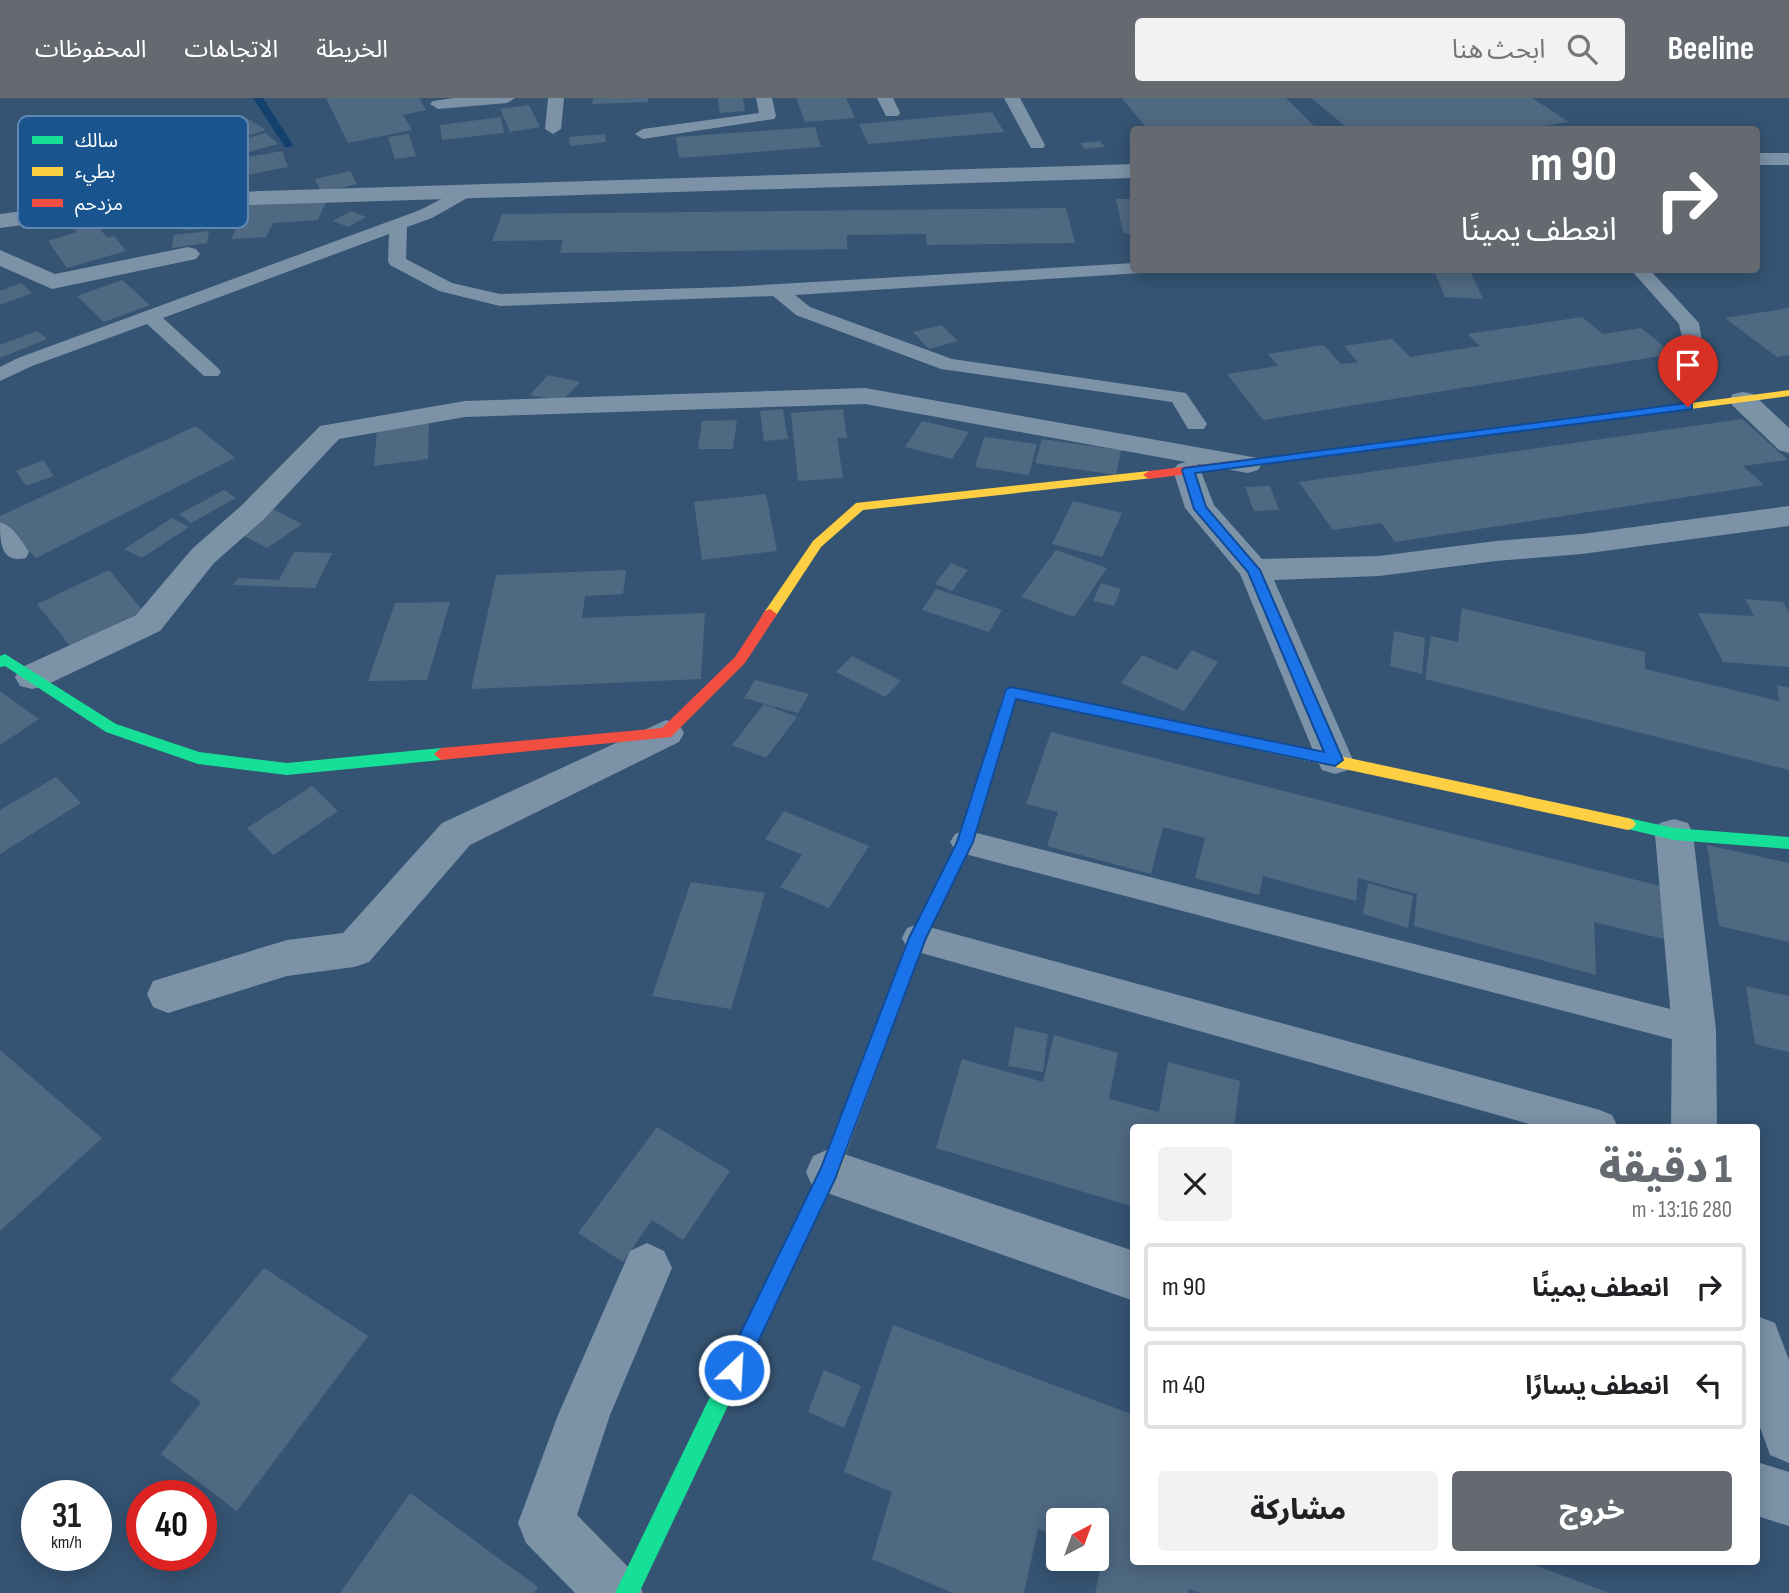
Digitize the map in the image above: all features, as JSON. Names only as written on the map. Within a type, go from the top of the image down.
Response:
[{"type":"street","points":[[1760,159],[1789,159]]},
{"type":"street","points":[[248,198],[1130,171]]},
{"type":"street","points":[[0,221],[18,219]]},
{"type":"street","points":[[0,257],[52,282],[188,254]]},
{"type":"street","points":[[168,993],[287,958],[354,949],[456,834],[666,733],[740,660],[817,544],[860,506],[1248,464],[1789,393]]},
{"type":"street","points":[[32,677],[148,623],[203,556],[253,512],[330,432],[465,410],[865,396],[1248,464]]},
{"type":"street","points":[[1743,400],[1789,444]]},
{"type":"street","points":[[1188,470],[1200,509],[1254,570],[1335,760]]},
{"type":"street","points":[[1254,570],[1379,566],[1496,551],[1582,544],[1789,516]]},
{"type":"street","points":[[0,662],[5,659],[111,728],[198,758],[287,769],[666,733]]},
{"type":"street","points":[[627,1593],[829,1172],[918,938],[965,842],[1011,692],[1674,834],[1789,843]]},
{"type":"street","points":[[1674,834],[1694,1030],[1694,1124]]},
{"type":"street","points":[[829,1172],[1130,1275]]},
{"type":"street","points":[[614,1593],[546,1523],[584,1415],[647,1268]]},
{"type":"street","points":[[1760,1350],[1789,1436]]},
{"type":"street","points":[[1760,1490],[1789,1499]]},
{"type":"lane","points":[[438,104],[507,98]]},
{"type":"lane","points":[[553,129],[556,98]]},
{"type":"lane","points":[[643,134],[768,116],[764,98]]},
{"type":"lane","points":[[1012,98],[1037,145]]},
{"type":"lane","points":[[0,375],[25,362],[426,214],[463,192]]},
{"type":"lane","points":[[398,224],[397,261],[446,287],[500,300],[777,290],[1130,269]]},
{"type":"lane","points":[[1643,273],[1689,323],[1694,355]]},
{"type":"lane","points":[[777,290],[803,311],[948,365],[1179,397],[1196,424]]},
{"type":"lane","points":[[150,316],[211,372]]},
{"type":"lane","points":[[0,530],[17,552]]},
{"type":"lane","points":[[965,842],[1694,1030]]},
{"type":"lane","points":[[918,938],[1589,1124]]},
{"type":"building","points":[[326,98],[419,98],[426,110],[403,115],[412,130],[348,143]]},
{"type":"building","points":[[593,98],[648,98],[648,102],[592,104]]},
{"type":"building","points":[[718,98],[743,98],[745,111],[720,113]]},
{"type":"building","points":[[796,98],[846,98],[855,118],[805,122]]},
{"type":"building","points":[[1122,98],[1286,98],[1314,126],[1145,126]]},
{"type":"building","points":[[1311,98],[1532,98],[1569,122],[1544,126],[1345,126]]},
{"type":"building","points":[[529,105],[540,127],[510,132],[500,109]]},
{"type":"building","points":[[992,112],[1004,132],[868,144],[859,124]]},
{"type":"building","points":[[501,117],[504,133],[442,140],[440,125]]},
{"type":"building","points":[[248,119],[266,130],[250,135]]},
{"type":"building","points":[[815,127],[821,147],[679,158],[676,137]]},
{"type":"building","points":[[266,133],[278,144],[248,152],[248,138]]},
{"type":"building","points":[[409,134],[416,156],[395,159],[388,137]]},
{"type":"building","points":[[605,134],[606,142],[570,146],[569,137]]},
{"type":"building","points":[[1100,141],[1105,147],[1085,149],[1080,143]]},
{"type":"building","points":[[282,151],[288,167],[248,175],[248,157]]},
{"type":"building","points":[[350,171],[357,184],[321,192],[315,179]]},
{"type":"building","points":[[1116,199],[1130,199],[1130,235],[1123,232]]},
{"type":"building","points":[[326,202],[318,220],[273,223],[266,237],[231,239],[236,228],[248,228],[248,206]]},
{"type":"building","points":[[1066,208],[1075,243],[927,245],[926,234],[847,235],[847,249],[560,253],[563,240],[492,241],[502,214]]},
{"type":"building","points":[[351,211],[366,217],[348,227],[333,221]]},
{"type":"building","points":[[74,228],[99,228],[107,238],[114,236],[126,251],[67,268],[48,241],[77,232]]},
{"type":"building","points":[[183,228],[219,228],[182,230]]},
{"type":"building","points":[[209,231],[207,243],[172,248],[174,235]]},
{"type":"building","points":[[1435,273],[1471,273],[1483,299],[1445,297]]},
{"type":"building","points":[[122,280],[150,305],[104,322],[77,296]]},
{"type":"building","points":[[21,283],[32,293],[0,305],[0,291]]},
{"type":"building","points":[[1789,308],[1789,355],[1777,357],[1725,318]]},
{"type":"building","points":[[1582,317],[1603,334],[1641,328],[1673,354],[1263,420],[1227,374],[1278,366],[1268,354],[1324,345],[1341,364],[1358,362],[1344,346],[1392,339],[1410,357],[1480,346],[1468,334]]},
{"type":"building","points":[[941,325],[958,341],[929,349],[913,332]]},
{"type":"building","points":[[37,331],[47,339],[0,358],[0,345]]},
{"type":"building","points":[[548,375],[580,382],[562,401],[530,395]]},
{"type":"building","points":[[783,409],[788,439],[764,441],[760,411]]},
{"type":"building","points":[[843,409],[847,438],[837,438],[843,478],[798,481],[791,413]]},
{"type":"building","points":[[1742,419],[1788,460],[1743,466],[1764,485],[1395,542],[1381,523],[1333,530],[1299,482]]},
{"type":"building","points":[[737,420],[733,449],[698,449],[702,421]]},
{"type":"building","points":[[922,421],[969,432],[952,459],[905,447]]},
{"type":"building","points":[[429,422],[428,459],[374,466],[377,429]]},
{"type":"building","points":[[196,426],[235,458],[36,558],[0,521],[0,516]]},
{"type":"building","points":[[984,437],[1037,444],[1029,475],[975,467]]},
{"type":"building","points":[[1042,439],[1121,450],[1116,475],[1035,463]]},
{"type":"building","points":[[43,460],[54,476],[26,486],[16,471]]},
{"type":"building","points":[[1270,486],[1279,510],[1254,511],[1245,487]]},
{"type":"building","points":[[224,490],[236,498],[191,523],[179,514]]},
{"type":"building","points":[[766,494],[777,551],[702,560],[694,502]]},
{"type":"building","points":[[1073,501],[1122,513],[1102,557],[1052,544]]},
{"type":"building","points":[[271,508],[302,524],[267,548],[235,531]]},
{"type":"building","points":[[172,518],[189,527],[142,558],[124,549]]},
{"type":"building","points":[[1056,550],[1107,568],[1074,617],[1021,597]]},
{"type":"building","points":[[294,552],[332,553],[315,588],[233,585],[238,578],[279,580]]},
{"type":"building","points":[[951,563],[968,570],[952,591],[935,584]]},
{"type":"building","points":[[109,570],[143,611],[70,646],[37,604]]},
{"type":"building","points":[[626,570],[623,594],[585,596],[582,618],[705,613],[701,679],[471,689],[496,575]]},
{"type":"building","points":[[1101,583],[1121,589],[1114,606],[1093,601]]},
{"type":"building","points":[[936,589],[1002,610],[989,632],[922,610]]},
{"type":"building","points":[[1745,599],[1783,602],[1789,613],[1789,667],[1723,662],[1698,613],[1754,616]]},
{"type":"building","points":[[450,602],[427,680],[368,681],[395,603]]},
{"type":"building","points":[[1462,608],[1645,652],[1645,669],[1779,701],[1777,685],[1789,688],[1789,770],[1425,679],[1431,636],[1458,642]]},
{"type":"building","points":[[1394,631],[1425,638],[1422,674],[1390,666]]},
{"type":"building","points":[[1192,650],[1218,662],[1184,711],[1121,683],[1142,655],[1177,670]]},
{"type":"building","points":[[852,656],[901,681],[885,697],[836,672]]},
{"type":"building","points":[[755,680],[809,694],[798,713],[744,698]]},
{"type":"building","points":[[0,691],[39,719],[0,745]]},
{"type":"building","points":[[764,704],[797,717],[766,758],[732,745]]},
{"type":"building","points":[[1051,732],[1664,887],[1668,940],[1594,922],[1596,975],[1414,926],[1417,894],[1358,878],[1356,901],[1263,876],[1259,895],[1195,878],[1205,838],[1163,827],[1151,874],[1047,846],[1058,812],[1026,804]]},
{"type":"building","points":[[56,777],[81,803],[0,854],[0,810]]},
{"type":"building","points":[[312,786],[338,811],[273,855],[247,828]]},
{"type":"building","points":[[784,811],[869,846],[829,908],[780,887],[802,855],[765,839]]},
{"type":"building","points":[[1707,845],[1789,863],[1789,942],[1719,926]]},
{"type":"building","points":[[691,882],[765,893],[731,1009],[652,996]]},
{"type":"building","points":[[1368,883],[1413,896],[1408,928],[1363,914]]},
{"type":"building","points":[[1746,986],[1789,996],[1789,1052],[1755,1044]]},
{"type":"building","points":[[1015,1027],[1048,1034],[1043,1072],[1008,1066]]},
{"type":"building","points":[[1054,1035],[1118,1053],[1109,1099],[1159,1112],[1168,1062],[1240,1081],[1234,1124],[1130,1124],[1130,1206],[936,1148],[962,1059],[1043,1082]]},
{"type":"building","points":[[0,1050],[102,1138],[0,1231]]},
{"type":"building","points":[[657,1127],[730,1171],[683,1240],[652,1220],[623,1262],[578,1233]]},
{"type":"building","points":[[264,1268],[368,1336],[237,1511],[217,1496],[217,1480],[196,1480],[161,1454],[201,1402],[170,1381]]},
{"type":"building","points":[[893,1325],[1130,1414],[1130,1565],[1535,1565],[1609,1593],[1200,1593],[1189,1589],[1188,1593],[1095,1593],[1099,1572],[1110,1572],[1110,1508],[1046,1508],[1046,1532],[1038,1529],[1024,1593],[953,1593],[872,1559],[892,1492],[844,1472]]},
{"type":"building","points":[[824,1370],[861,1386],[844,1428],[808,1412]]},
{"type":"building","points":[[410,1493],[538,1587],[534,1593],[340,1593]]},
{"type":"waterway","points":[[258,98],[288,145]]},
{"type":"traffic: fast","points":[[0,662],[5,659],[111,728],[198,758],[287,769],[441,754]]},
{"type":"traffic: fast","points":[[1628,824],[1674,834],[1789,843]]},
{"type":"traffic: fast","points":[[627,1593],[793,1247]]},
{"type":"traffic: slow","points":[[1418,442],[1789,393]]},
{"type":"traffic: slow","points":[[770,614],[817,544],[860,506],[1149,475]]},
{"type":"traffic: slow","points":[[793,1247],[829,1172],[918,938],[965,842],[1001,725]]},
{"type":"traffic: slow","points":[[1228,738],[1628,824]]},
{"type":"traffic: jam","points":[[1149,475],[1418,442]]},
{"type":"traffic: jam","points":[[441,754],[666,733],[740,660],[770,614]]},
{"type":"traffic: jam","points":[[1001,725],[1011,692],[1228,738]]},
{"type":"route","points":[[734,1370],[829,1172],[918,938],[965,842],[1011,692],[1335,760],[1254,570],[1200,509],[1188,470],[1688,407]]}]
